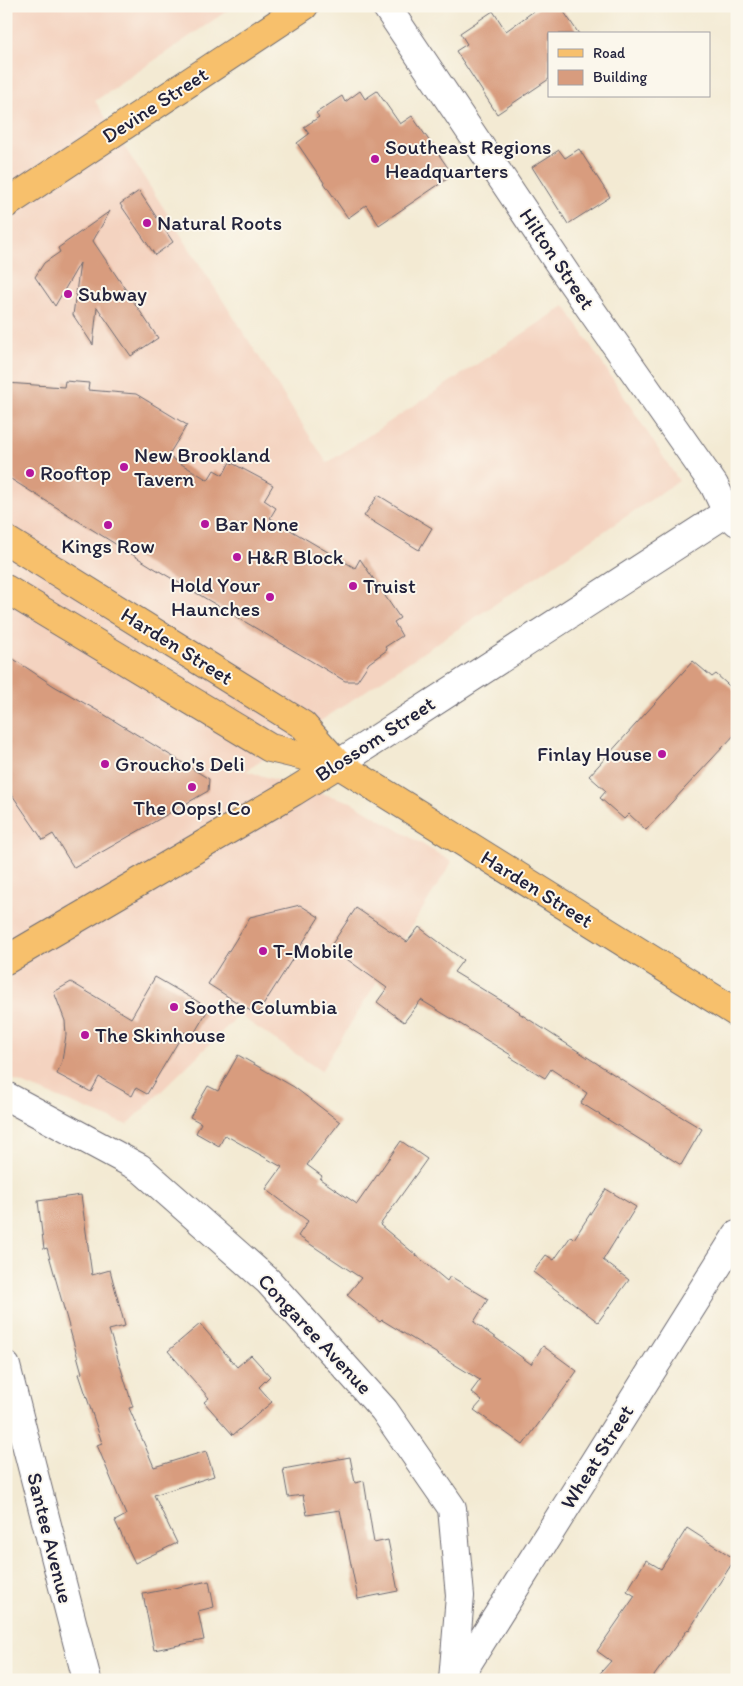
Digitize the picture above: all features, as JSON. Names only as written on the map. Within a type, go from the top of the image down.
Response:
[{"type":"main road","name":"Devine Street","points":[[6,204],[304,6]]},
{"type":"main road","name":"Harden Street","points":[[6,540],[303,725],[338,764],[737,1014]]},
{"type":"main road","name":"Harden Street","points":[[6,589],[270,748],[338,764]]},
{"type":"main road","name":"Blossom Street","points":[[6,960],[338,764]]},
{"type":"street","name":"Hilton Street","points":[[386,6],[568,276],[734,513]]},
{"type":"street","name":"Blossom Street","points":[[338,764],[734,513]]},
{"type":"street","name":"Congaree Avenue","points":[[6,1096],[140,1168],[268,1281],[384,1410],[452,1508],[460,1596],[455,1680]]},
{"type":"street","name":"Wheat Street","points":[[455,1680],[737,1235]]},
{"type":"street","name":"Santee Avenue","points":[[6,1366],[87,1680]]},
{"type":"shaded area","points":[[6,6],[234,6],[95,101],[327,463],[565,306],[679,481],[246,771],[351,802],[452,862],[321,1071],[239,1015],[127,1125],[6,1077]]},
{"type":"building","points":[[541,6],[560,6],[578,32],[548,32],[548,80],[497,114],[456,51],[467,44],[460,33],[493,11],[506,31]]},
{"type":"building","name":"Southeast Regions Headquarters","points":[[360,91],[365,99],[377,91],[400,124],[412,116],[453,175],[379,225],[366,205],[348,218],[297,143],[309,134],[304,127],[319,117],[316,113],[342,96],[345,102]]},
{"type":"building","points":[[579,149],[610,197],[568,224],[532,167],[559,150],[565,158]]},
{"type":"building","name":"Natural Roots","points":[[139,191],[173,242],[155,255],[120,204]]},
{"type":"building","points":[[110,211],[93,241],[158,338],[131,356],[97,307],[93,345],[73,315],[80,263],[55,306],[35,277],[44,263],[60,252],[58,248]]},
{"type":"building","points":[[65,381],[89,383],[88,390],[136,394],[187,425],[168,456],[208,480],[214,470],[223,475],[230,462],[273,485],[264,500],[276,508],[270,518],[355,568],[360,559],[400,618],[394,622],[402,636],[385,647],[387,650],[369,663],[357,681],[345,681],[154,568],[6,476],[6,383],[64,387]]},
{"type":"building","points":[[378,495],[432,528],[419,550],[364,516]]},
{"type":"building","points":[[6,654],[54,686],[209,779],[208,791],[74,868],[53,834],[43,840],[6,786]]},
{"type":"building","name":"Finlay House","points":[[693,661],[712,677],[716,674],[737,693],[737,732],[646,830],[629,814],[624,819],[600,798],[606,791],[589,776]]},
{"type":"building","name":"T-Mobile","points":[[300,905],[319,917],[257,1015],[208,984],[250,917]]},
{"type":"building","points":[[356,908],[407,942],[419,927],[463,960],[454,972],[520,1012],[655,1101],[702,1129],[681,1165],[581,1103],[587,1093],[551,1069],[545,1078],[421,1000],[404,1022],[377,1002],[387,988],[330,947]]},
{"type":"building","points":[[155,977],[209,1008],[192,1037],[184,1032],[147,1094],[136,1088],[132,1096],[99,1077],[91,1092],[57,1074],[62,1061],[66,1035],[65,1021],[54,992],[71,982],[131,1018]]},
{"type":"building","points":[[238,1055],[294,1087],[340,1122],[307,1165],[322,1176],[320,1179],[357,1204],[401,1141],[427,1159],[380,1225],[447,1281],[450,1276],[488,1299],[474,1322],[531,1364],[543,1346],[577,1371],[523,1445],[474,1410],[482,1401],[471,1392],[480,1380],[382,1320],[380,1322],[347,1295],[361,1278],[298,1236],[308,1221],[266,1189],[282,1167],[225,1135],[219,1146],[196,1133],[201,1123],[190,1117],[208,1086],[218,1091]]},
{"type":"building","points":[[606,1189],[636,1207],[603,1260],[629,1280],[598,1322],[533,1272],[546,1255],[554,1260],[571,1236],[574,1239]]},
{"type":"building","points":[[81,1195],[92,1275],[110,1270],[125,1326],[109,1330],[133,1407],[129,1408],[154,1467],[206,1451],[214,1476],[154,1495],[177,1543],[135,1563],[115,1521],[126,1515],[97,1445],[102,1443],[79,1374],[82,1373],[47,1248],[44,1249],[38,1201]]},
{"type":"building","points":[[200,1324],[237,1367],[251,1355],[270,1376],[259,1387],[272,1402],[233,1435],[204,1402],[209,1398],[168,1351]]},
{"type":"building","points":[[350,1457],[355,1483],[364,1481],[374,1543],[388,1540],[398,1591],[358,1599],[340,1510],[307,1515],[303,1495],[288,1497],[283,1469]]},
{"type":"building","points":[[687,1528],[735,1559],[689,1630],[651,1680],[594,1680],[611,1661],[597,1651],[635,1596],[627,1591],[646,1560],[661,1569]]},
{"type":"building","points":[[209,1581],[214,1607],[198,1611],[204,1640],[154,1650],[143,1594]]},
{"type":"place","name":"Southeast Regions Headquarters","points":[[375,159]]},
{"type":"place","name":"Natural Roots","points":[[147,223]]},
{"type":"place","name":"Subway","points":[[68,294]]},
{"type":"place","name":"New Brookland Tavern","points":[[124,467]]},
{"type":"place","name":"Rooftop","points":[[30,473]]},
{"type":"place","name":"Bar None","points":[[205,524]]},
{"type":"place","name":"Kings Row","points":[[108,525]]},
{"type":"place","name":"H&R Block","points":[[237,557]]},
{"type":"place","name":"Truist","points":[[353,586]]},
{"type":"place","name":"Hold Your Haunches","points":[[270,597]]},
{"type":"place","name":"Finlay House","points":[[662,754]]},
{"type":"place","name":"Groucho's Deli","points":[[105,764]]},
{"type":"place","name":"The Oops! Co","points":[[192,787]]},
{"type":"place","name":"T-Mobile","points":[[263,951]]},
{"type":"place","name":"Soothe Columbia","points":[[174,1007]]},
{"type":"place","name":"The Skinhouse","points":[[85,1035]]}]
